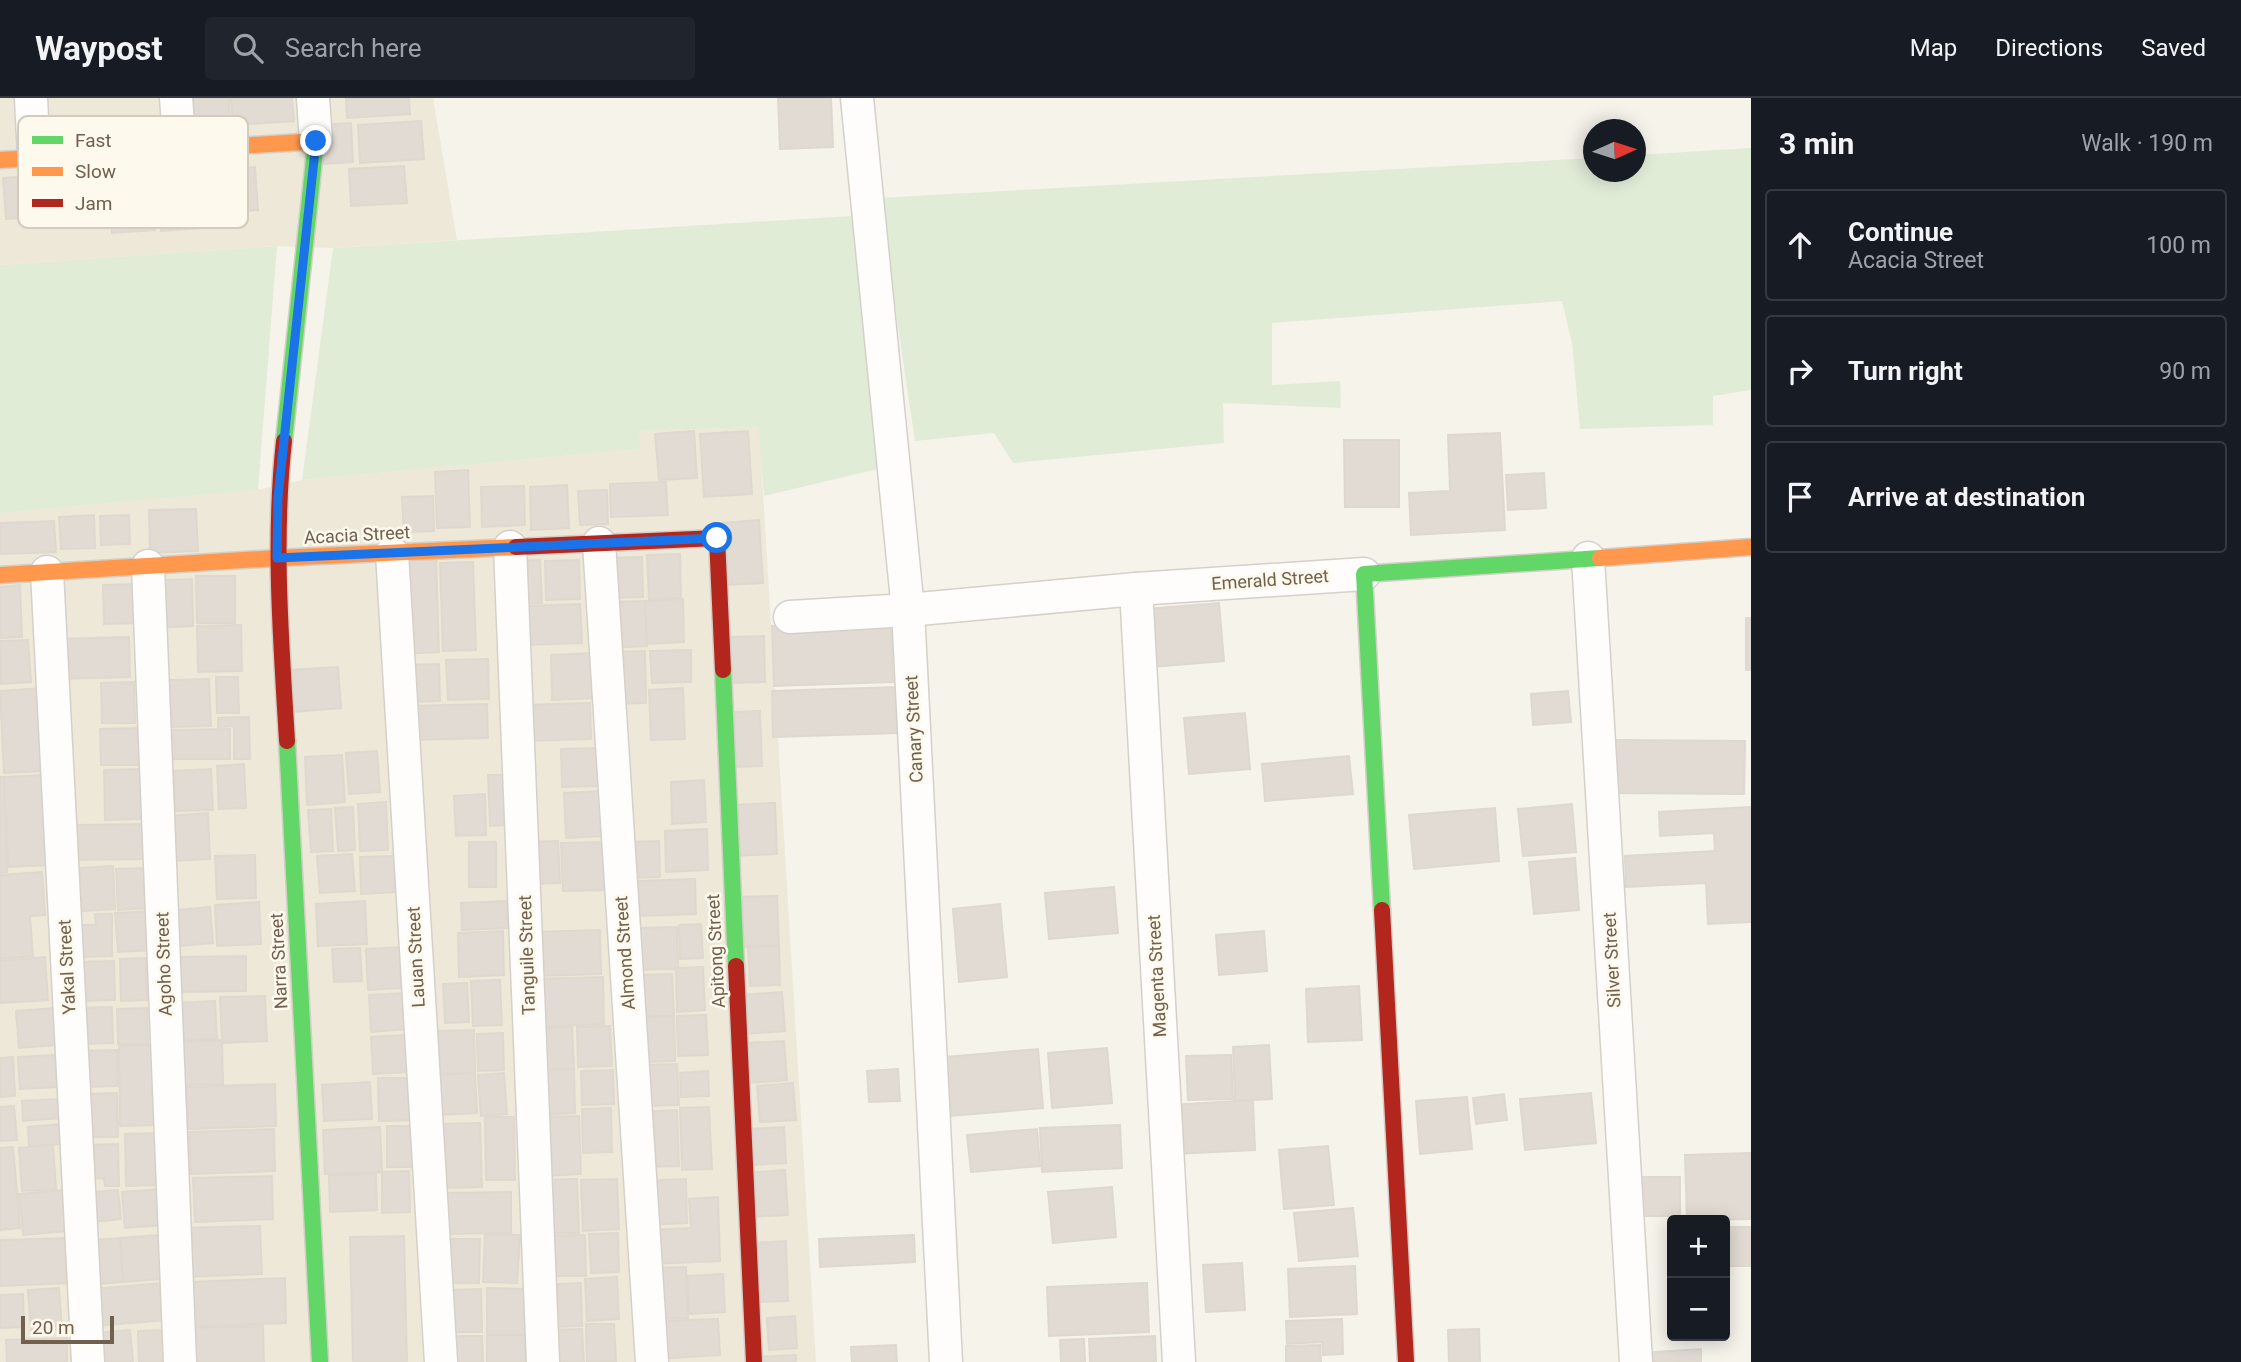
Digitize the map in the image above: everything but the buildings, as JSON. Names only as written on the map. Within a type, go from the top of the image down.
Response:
[{"type":"street","points":[[31,98],[32,116]]},
{"type":"street","points":[[176,98],[177,116]]},
{"type":"street","points":[[248,145],[316,141],[313,98]]},
{"type":"street","name":"Canary Street","points":[[856,98],[908,610],[946,1362]]},
{"type":"street","name":"Narra Street","points":[[316,141],[278,497],[277,558],[320,1362]]},
{"type":"street","points":[[0,160],[18,159]]},
{"type":"street","name":"Acacia Street","points":[[0,575],[277,558],[717,538]]},
{"type":"street","name":"Apitong Street","points":[[717,538],[754,1362]]},
{"type":"street","name":"Almond Street","points":[[599,543],[652,1362]]},
{"type":"street","name":"Tanguile Street","points":[[510,547],[543,1362]]},
{"type":"street","name":"Emerald Street","points":[[790,617],[908,610],[1136,589],[1751,547]]},
{"type":"street","name":"Lauan Street","points":[[392,553],[441,1362]]},
{"type":"street","name":"Silver Street","points":[[1588,558],[1636,1362]]},
{"type":"street","name":"Agoho Street","points":[[148,566],[180,1362]]},
{"type":"street","name":"Yakal Street","points":[[47,572],[88,1362]]},
{"type":"street","points":[[1364,574],[1406,1362]]},
{"type":"street","name":"Magenta Street","points":[[1136,589],[1179,1362]]},
{"type":"shaded area","points":[[0,98],[433,98],[457,240],[333,248],[277,246],[0,265]]},
{"type":"shaded area","points":[[759,427],[816,1362],[0,1362],[0,513],[257,490],[302,480],[639,449],[638,431]]},
{"type":"green space","points":[[1751,148],[1751,390],[1713,396],[1713,425],[1580,429],[1572,343],[1562,301],[1272,323],[1272,385],[1340,381],[1341,408],[1223,403],[1224,443],[1013,463],[994,433],[915,441],[879,198],[1583,159],[1583,182],[1646,182],[1646,154]]},
{"type":"green space","points":[[851,216],[890,466],[764,496],[758,427],[639,431],[640,449],[302,480],[333,248]]},
{"type":"green space","points":[[277,246],[258,490],[0,513],[0,265]]},
{"type":"traffic: fast","points":[[284,441],[316,141],[303,142]]},
{"type":"traffic: fast","points":[[1382,910],[1364,574],[1600,558]]},
{"type":"traffic: fast","points":[[723,670],[736,966]]},
{"type":"traffic: fast","points":[[287,741],[320,1362]]},
{"type":"traffic: slow","points":[[248,145],[303,142]]},
{"type":"traffic: slow","points":[[0,160],[18,159]]},
{"type":"traffic: slow","points":[[0,575],[516,547]]},
{"type":"traffic: slow","points":[[1600,558],[1751,547]]},
{"type":"traffic: jam","points":[[284,441],[279,553],[287,741]]},
{"type":"traffic: jam","points":[[516,547],[717,538],[723,670]]},
{"type":"traffic: jam","points":[[1382,910],[1406,1362]]},
{"type":"traffic: jam","points":[[736,966],[754,1362]]},
{"type":"route","points":[[316,141],[278,497],[277,558],[717,538]]}]
